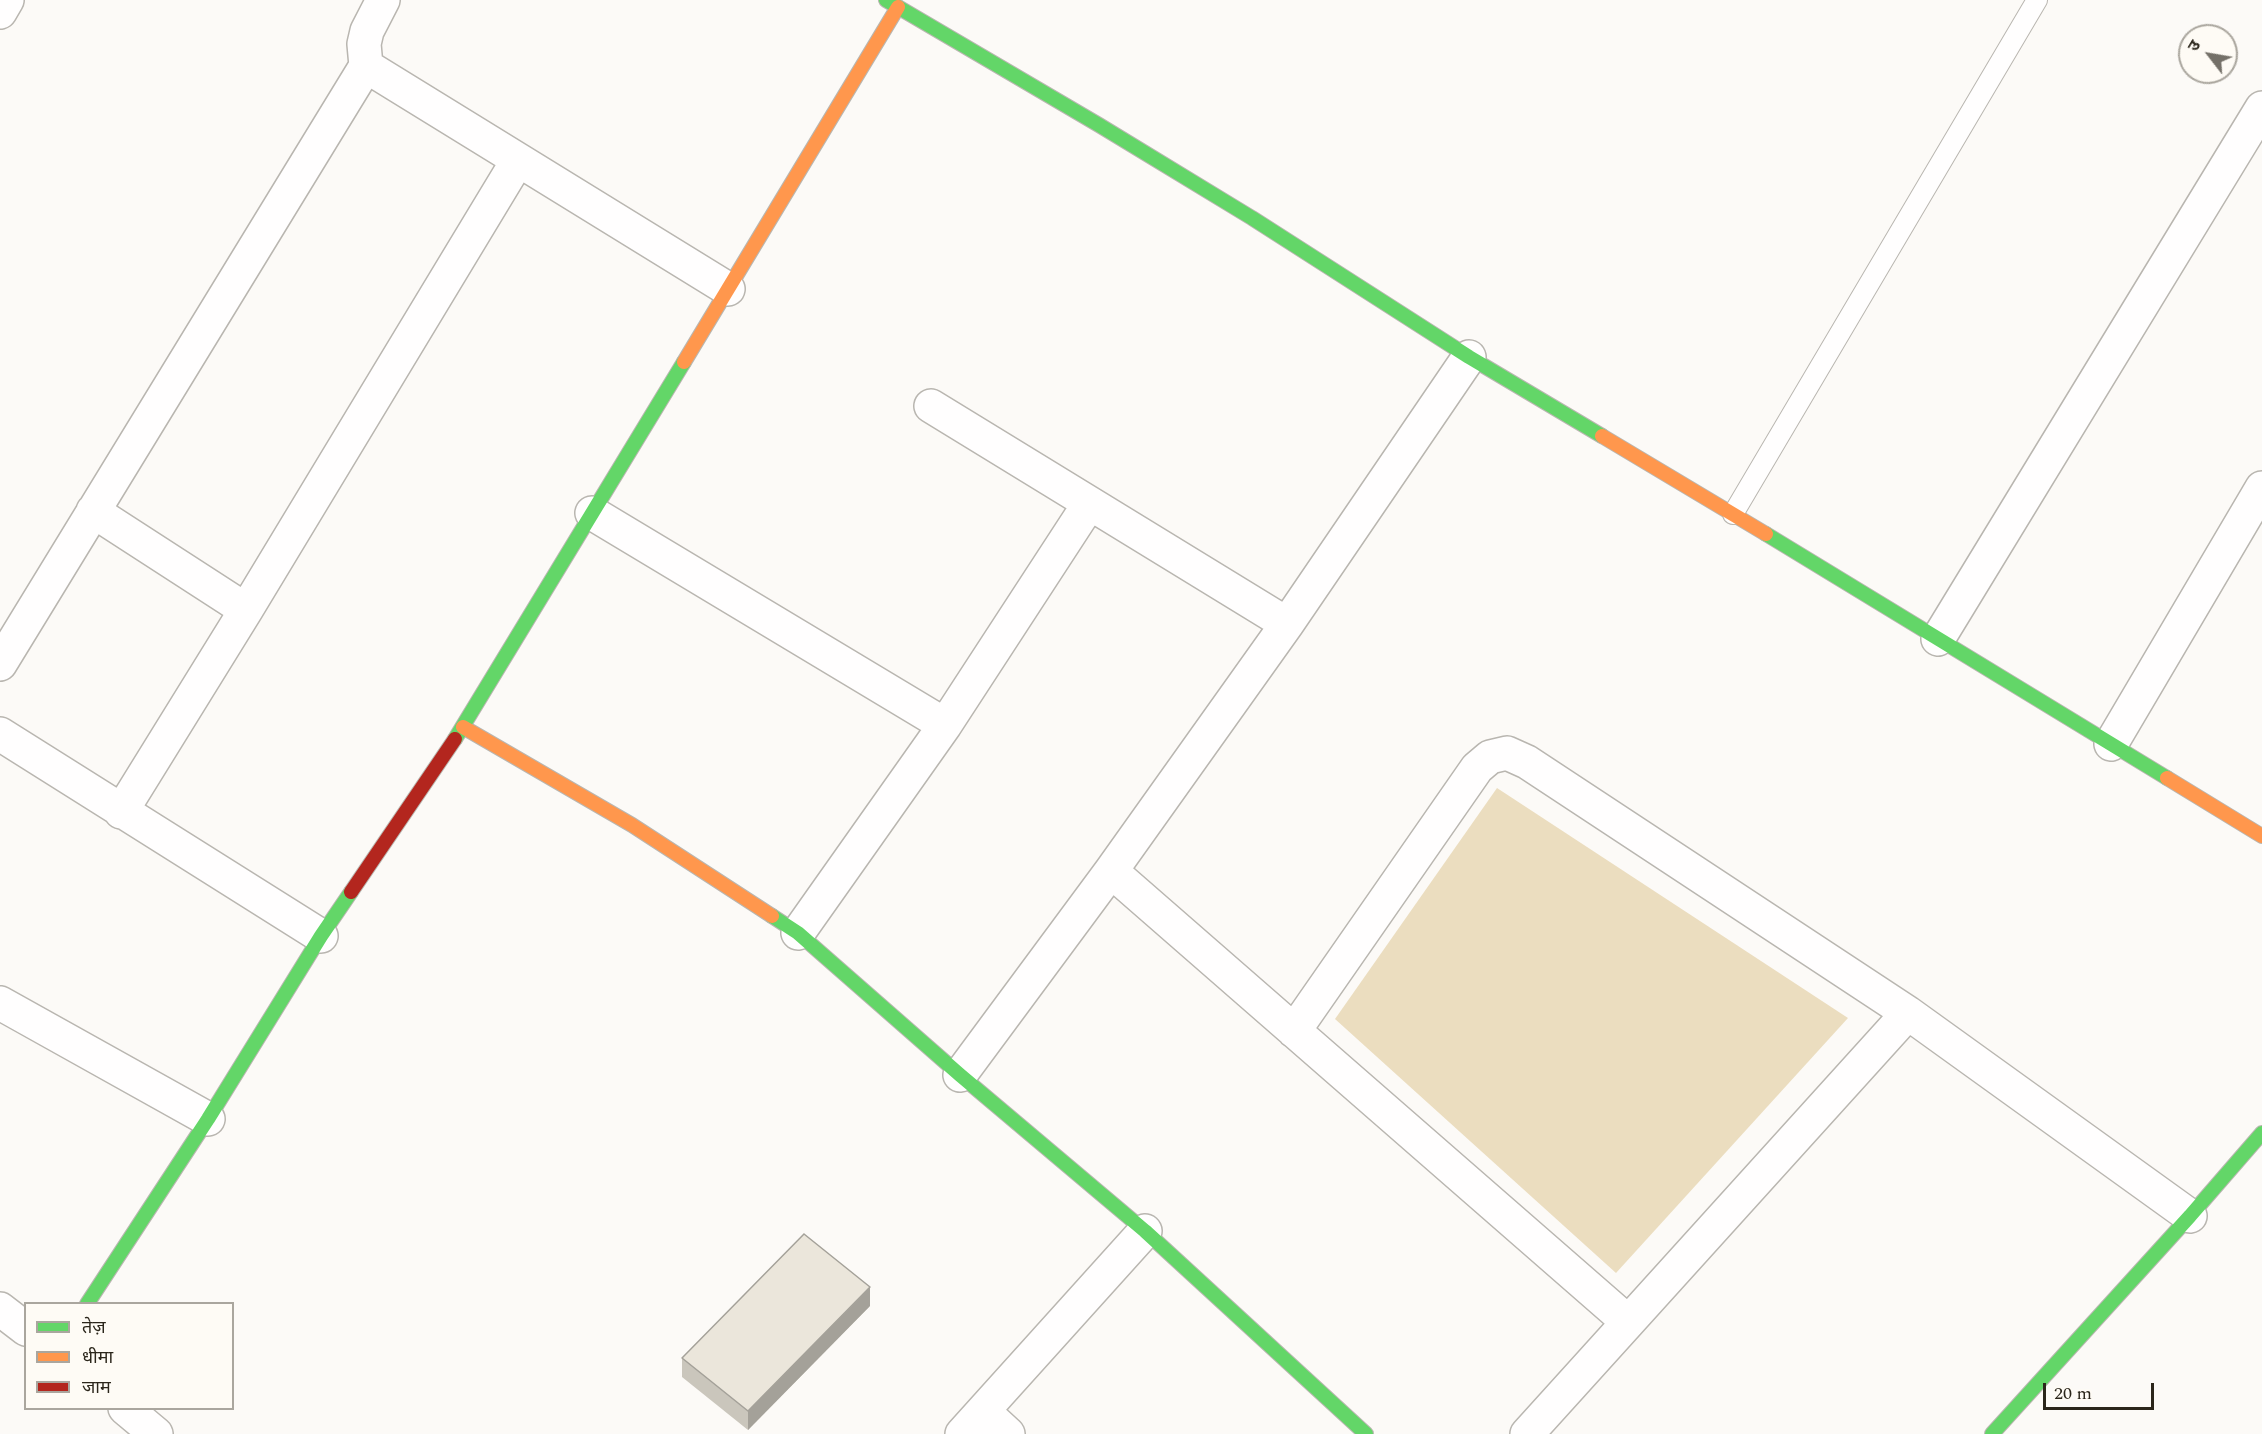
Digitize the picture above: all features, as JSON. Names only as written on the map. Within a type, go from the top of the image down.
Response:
[{"type":"street","points":[[0,12],[7,0]]},
{"type":"street","points":[[0,664],[366,66],[364,44],[384,0]]},
{"type":"street","points":[[88,1302],[208,1119],[321,936],[463,727],[728,289],[892,4],[1089,119],[1252,218],[1469,357],[1733,514],[2262,836]]},
{"type":"street","points":[[366,66],[728,289]]},
{"type":"street","points":[[1938,639],[2262,108]]},
{"type":"street","points":[[121,812],[518,160]]},
{"type":"street","points":[[960,1075],[1111,871],[1287,624],[1469,357]]},
{"type":"street","points":[[931,406],[1287,624]]},
{"type":"street","points":[[2111,744],[2262,488]]},
{"type":"street","points":[[798,933],[945,725],[1089,504]]},
{"type":"street","points":[[93,512],[246,610]]},
{"type":"street","points":[[592,513],[945,725]]},
{"type":"street","points":[[463,727],[632,825],[798,933],[960,1075],[1145,1232],[1366,1434]]},
{"type":"street","points":[[0,734],[321,936]]},
{"type":"street","points":[[1294,1031],[1477,768],[1490,757],[1507,753],[1527,762],[1908,1013],[2190,1216]]},
{"type":"street","points":[[1111,871],[1628,1322]]},
{"type":"street","points":[[0,1003],[208,1119]]},
{"type":"street","points":[[1527,1434],[1908,1013]]},
{"type":"street","points":[[1992,1434],[2190,1216],[2262,1133]]},
{"type":"street","points":[[1008,1434],[972,1422],[1145,1232]]},
{"type":"street","points":[[0,1309],[24,1327]]},
{"type":"street","points":[[127,1410],[156,1434]]},
{"type":"lane","points":[[1733,514],[2037,0]]},
{"type":"shaded area","points":[[1497,788],[1848,1018],[1616,1273],[1335,1019]]},
{"type":"building","points":[[804,1234],[870,1287],[748,1411],[682,1358]]},
{"type":"traffic: fast","points":[[886,0],[1252,218],[1469,357],[1602,436]]},
{"type":"traffic: fast","points":[[455,739],[684,362]]},
{"type":"traffic: fast","points":[[1766,534],[2167,778]]},
{"type":"traffic: fast","points":[[88,1302],[208,1119],[321,936],[351,892]]},
{"type":"traffic: fast","points":[[772,916],[798,933],[960,1075],[1145,1231],[1366,1434]]},
{"type":"traffic: fast","points":[[1992,1434],[2190,1216],[2262,1133]]},
{"type":"traffic: slow","points":[[684,362],[898,7]]},
{"type":"traffic: slow","points":[[1602,436],[1766,534]]},
{"type":"traffic: slow","points":[[463,727],[632,825],[772,916]]},
{"type":"traffic: slow","points":[[2167,778],[2262,836]]},
{"type":"traffic: jam","points":[[351,892],[455,739]]}]
